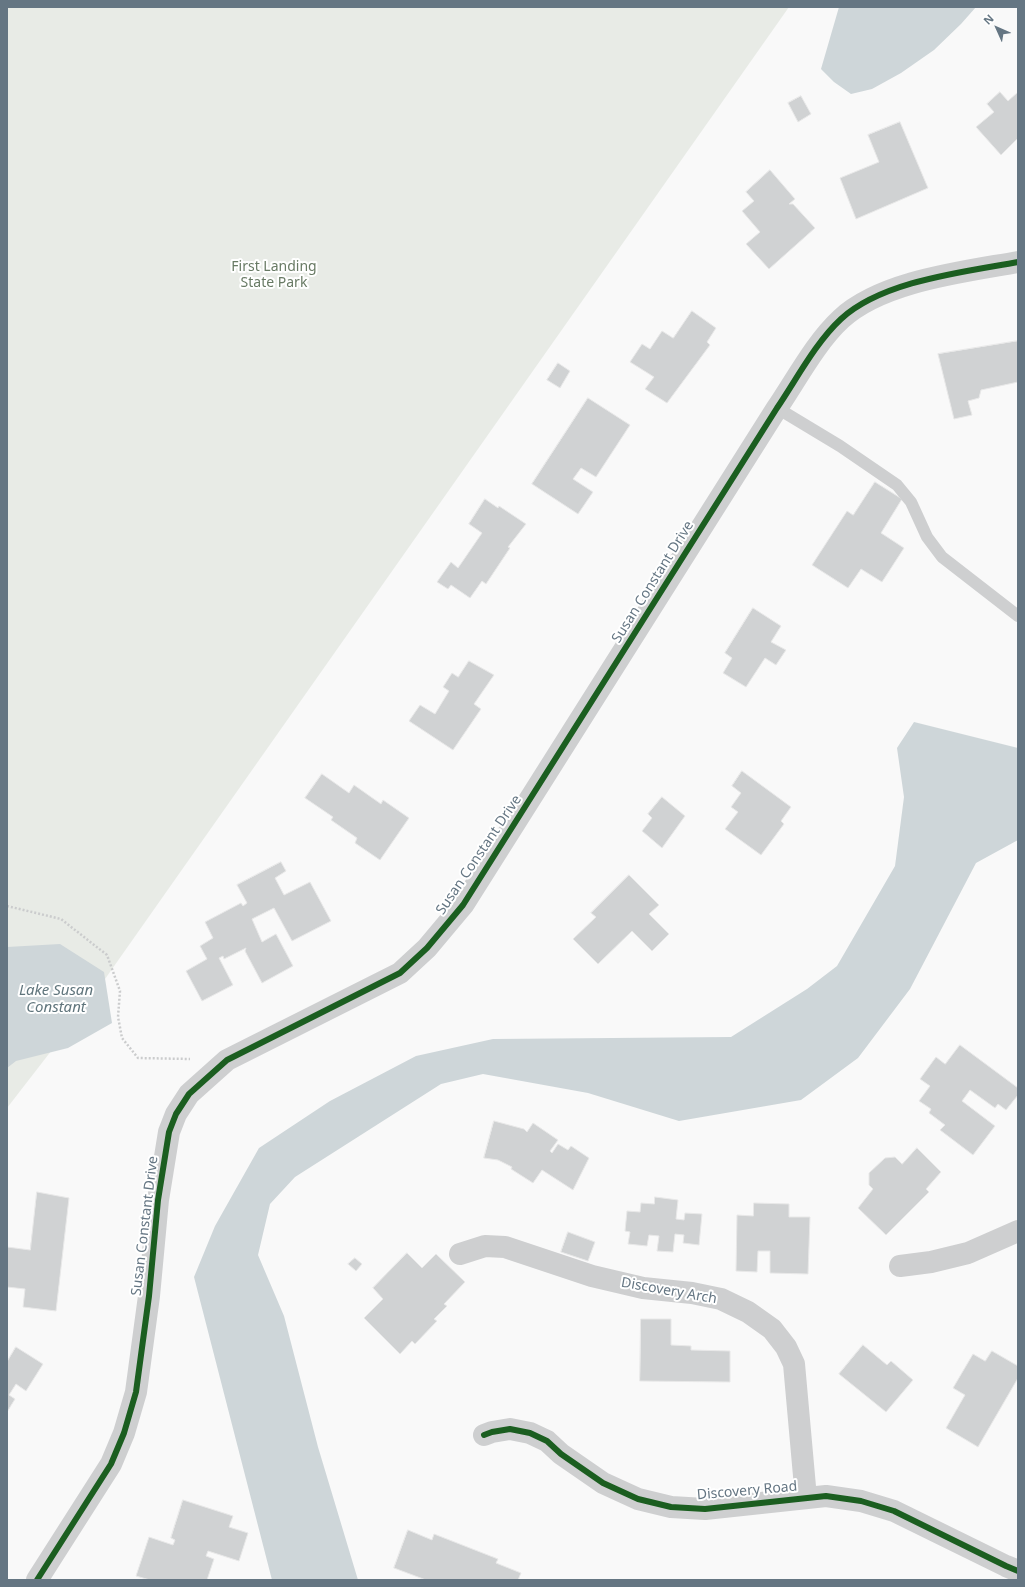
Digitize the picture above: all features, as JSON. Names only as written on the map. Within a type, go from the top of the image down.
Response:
[{"type":"street","name":"Susan Constant Drive","points":[[37,1580],[110,1464],[124,1433],[136,1392],[158,1200],[169,1132],[176,1114],[189,1094],[227,1060],[400,973],[427,948],[463,906],[777,408],[824,337],[841,319],[860,304],[888,290],[954,274],[1018,262]]},
{"type":"street","points":[[900,1266],[931,1262],[968,1253],[1018,1231]]},
{"type":"street","name":"Discovery Arch","points":[[460,1254],[485,1246],[504,1247],[592,1276],[644,1288],[692,1293],[721,1299],[748,1312],[772,1329],[786,1347],[794,1364],[806,1498]]},
{"type":"street","name":"Discovery Road","points":[[484,1435],[510,1429],[530,1433],[547,1441],[561,1454],[603,1483],[638,1499],[671,1507],[705,1509],[826,1496],[861,1500],[894,1511],[1018,1571]]},
{"type":"lane","points":[[777,408],[840,446],[897,485],[911,502],[927,537],[942,557],[1018,616]]},
{"type":"path","points":[[7,906],[62,919],[108,955],[120,991],[118,1017],[122,1038],[138,1058],[227,1060]]},
{"type":"green space","name":"First Landing State Park","points":[[7,7],[789,7],[86,1006],[7,1108]]},
{"type":"water","points":[[839,7],[976,7],[934,50],[901,73],[872,89],[851,94],[834,82],[821,69]]},
{"type":"water","points":[[914,722],[1018,748],[1018,840],[976,863],[910,989],[858,1058],[801,1100],[679,1121],[588,1093],[483,1074],[441,1084],[295,1177],[270,1204],[258,1255],[284,1316],[318,1447],[358,1580],[272,1580],[194,1277],[215,1226],[259,1148],[330,1101],[416,1056],[493,1039],[731,1037],[807,989],[837,966],[895,866],[904,797],[897,748]]},
{"type":"water","name":"Lake Susan Constant","points":[[60,944],[104,972],[112,1023],[68,1048],[16,1061],[7,1068],[7,947]]},
{"type":"building","points":[[1000,92],[1008,101],[1018,92],[1018,138],[1001,155],[976,127],[994,112],[987,104]]},
{"type":"building","points":[[801,96],[811,114],[798,122],[788,103]]},
{"type":"building","points":[[900,122],[928,188],[856,219],[840,178],[879,162],[868,135]]},
{"type":"building","points":[[770,170],[795,199],[789,204],[793,204],[815,228],[769,269],[746,244],[760,232],[742,211],[754,201],[746,192]]},
{"type":"building","points":[[692,311],[716,328],[707,342],[710,345],[667,403],[645,389],[654,377],[630,362],[642,344],[650,349],[662,331],[673,338]]},
{"type":"building","points":[[1018,341],[1018,382],[981,390],[979,398],[968,401],[972,415],[954,419],[938,354]]},
{"type":"building","points":[[558,363],[570,371],[560,388],[547,380]]},
{"type":"building","points":[[588,398],[630,425],[596,477],[581,468],[573,479],[593,492],[578,514],[532,484]]},
{"type":"building","points":[[875,482],[902,499],[881,533],[904,548],[882,582],[861,569],[848,588],[812,565],[847,511],[853,515]]},
{"type":"building","points":[[485,499],[498,508],[499,506],[526,524],[508,547],[510,548],[486,584],[482,581],[470,598],[451,585],[448,589],[437,582],[451,562],[458,568],[482,533],[469,524]]},
{"type":"building","points":[[753,608],[781,626],[771,642],[786,650],[776,665],[765,658],[746,687],[723,673],[732,658],[725,653]]},
{"type":"building","points":[[469,661],[494,675],[474,704],[481,709],[453,750],[409,721],[420,705],[435,714],[449,691],[443,687],[452,673],[458,677]]},
{"type":"building","points":[[742,771],[791,807],[781,821],[784,824],[761,855],[725,829],[738,812],[731,807],[741,793],[732,786]]},
{"type":"building","points":[[322,774],[349,793],[354,785],[381,804],[383,800],[409,818],[380,860],[355,843],[357,838],[331,820],[333,817],[305,798]]},
{"type":"building","points":[[662,797],[685,816],[662,848],[642,831],[652,818],[648,814]]},
{"type":"building","points":[[281,862],[286,871],[275,878],[284,895],[310,882],[331,921],[292,941],[274,908],[252,919],[262,942],[276,934],[293,966],[262,983],[245,951],[246,948],[224,959],[223,956],[219,958],[233,985],[202,1001],[186,971],[207,959],[200,946],[213,938],[205,922],[241,903],[243,906],[247,903],[237,885]]},
{"type":"building","points":[[629,875],[659,905],[649,914],[669,934],[652,951],[632,931],[598,964],[573,939],[596,917],[591,913]]},
{"type":"building","points":[[960,1045],[1018,1088],[1018,1095],[1006,1110],[998,1104],[995,1108],[970,1090],[962,1101],[995,1126],[973,1155],[940,1130],[945,1125],[929,1113],[931,1109],[919,1101],[930,1086],[920,1079],[936,1057],[945,1064]]},
{"type":"building","points":[[494,1121],[524,1129],[527,1132],[533,1123],[558,1140],[550,1151],[552,1153],[558,1144],[568,1150],[571,1146],[589,1158],[573,1190],[542,1170],[533,1183],[511,1169],[512,1167],[498,1160],[484,1158]]},
{"type":"building","points":[[917,1148],[941,1172],[926,1189],[929,1192],[886,1235],[858,1208],[873,1189],[869,1185],[869,1173],[885,1158],[895,1157],[902,1164]]},
{"type":"building","points":[[37,1192],[69,1198],[56,1311],[23,1307],[25,1289],[7,1287],[7,1247],[30,1250]]},
{"type":"building","points":[[655,1197],[678,1200],[676,1219],[684,1220],[685,1213],[702,1214],[699,1245],[683,1243],[684,1235],[675,1234],[673,1252],[657,1251],[659,1236],[649,1235],[647,1246],[628,1244],[630,1232],[625,1231],[627,1211],[640,1212],[641,1203],[654,1204]]},
{"type":"building","points":[[754,1203],[789,1204],[789,1217],[810,1217],[808,1274],[770,1273],[770,1251],[758,1251],[757,1272],[736,1271],[737,1215],[753,1216]]},
{"type":"building","points":[[568,1232],[595,1242],[588,1261],[561,1252]]},
{"type":"building","points":[[407,1253],[422,1268],[436,1254],[465,1282],[444,1304],[447,1306],[434,1319],[437,1321],[415,1344],[412,1341],[400,1354],[364,1318],[383,1299],[373,1288]]},
{"type":"building","points":[[355,1258],[362,1264],[356,1271],[348,1264]]},
{"type":"building","points":[[641,1319],[671,1319],[671,1345],[691,1346],[691,1350],[730,1351],[730,1382],[640,1381]]},
{"type":"building","points":[[863,1345],[887,1365],[891,1361],[913,1380],[886,1412],[839,1374]]},
{"type":"building","points":[[16,1347],[43,1364],[26,1391],[16,1384],[9,1395],[15,1399],[7,1412],[7,1362]]},
{"type":"building","points":[[992,1351],[1018,1366],[1018,1378],[978,1447],[946,1428],[965,1395],[953,1388],[973,1354],[985,1361]]},
{"type":"building","points":[[183,1500],[233,1516],[229,1527],[248,1533],[239,1561],[208,1551],[206,1556],[214,1559],[207,1580],[150,1580],[136,1576],[149,1537],[173,1545],[175,1540],[171,1538]]},
{"type":"building","points":[[408,1530],[432,1540],[434,1534],[498,1559],[496,1563],[521,1573],[518,1580],[426,1580],[394,1568]]},
{"type":"cycle path","points":[[37,1580],[111,1464],[124,1433],[136,1392],[149,1296],[158,1200],[169,1132],[176,1114],[189,1094],[227,1060],[400,973],[427,948],[463,905],[799,374],[832,328],[858,306],[878,295],[924,280],[949,274],[1018,262]]},
{"type":"cycle path","points":[[484,1435],[510,1429],[530,1433],[547,1441],[561,1454],[603,1483],[638,1499],[671,1507],[705,1509],[826,1496],[861,1501],[894,1511],[1018,1571]]}]
